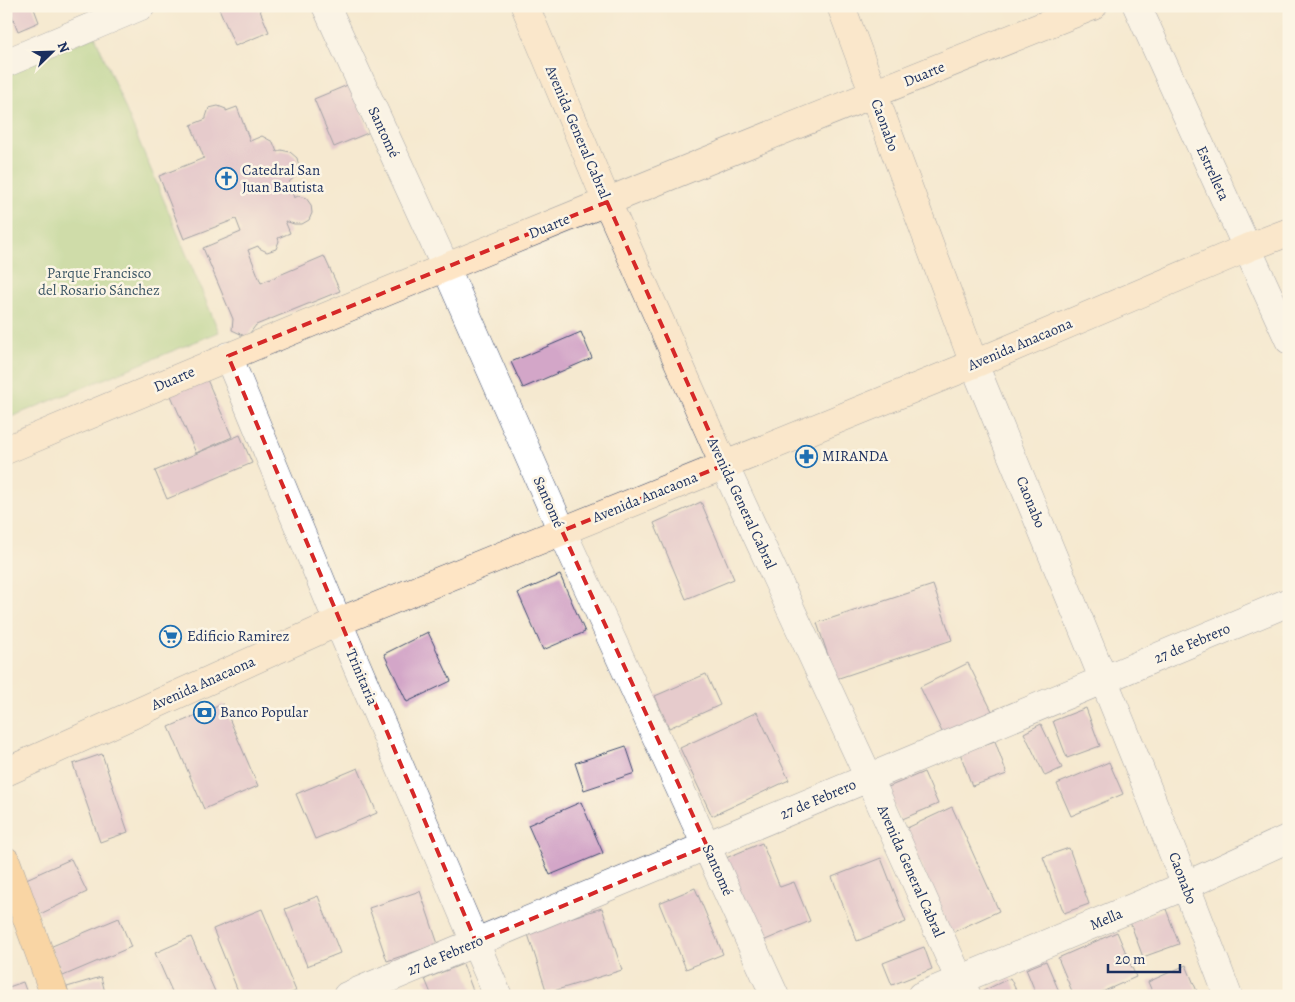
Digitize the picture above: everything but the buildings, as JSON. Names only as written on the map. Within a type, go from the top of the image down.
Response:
[{"type":"main road","name":"Avenida General Cabral","points":[[525,6],[607,202],[724,465]]},
{"type":"main road","name":"Caonabo","points":[[841,6],[974,364]]},
{"type":"main road","name":"Duarte","points":[[6,450],[228,356],[1093,6]]},
{"type":"main road","name":"Avenida Anacaona","points":[[6,772],[338,622],[974,364],[1289,232]]},
{"type":"main road","points":[[6,861],[55,996]]},
{"type":"street","points":[[6,63],[141,6]]},
{"type":"street","name":"Santomé","points":[[326,6],[446,268],[562,531],[775,996]]},
{"type":"street","name":"Estrelleta","points":[[1137,6],[1289,340]]},
{"type":"street","name":"Trinitaria","points":[[228,356],[338,622],[498,996]]},
{"type":"street","name":"Caonabo","points":[[974,364],[1187,886],[1228,996]]},
{"type":"street","name":"Avenida General Cabral","points":[[724,465],[869,778],[963,988]]},
{"type":"street","name":"27 de Febrero","points":[[347,996],[1289,602]]},
{"type":"street","name":"Mella","points":[[921,996],[963,988],[1289,838]]},
{"type":"highlighted area","points":[[607,202],[724,465],[562,531],[707,846],[476,942],[228,356]]},
{"type":"green space","name":"Parque Francisco del Rosario Sánchez","points":[[95,36],[219,332],[6,419],[6,73]]},
{"type":"place","name":"Catedral San Juan Bautista","points":[[226,179]]},
{"type":"place","name":"MIRANDA","points":[[806,456]]},
{"type":"place","name":"Edificio Ramirez","points":[[171,636]]},
{"type":"place","name":"Banco Popular","points":[[204,712]]}]
